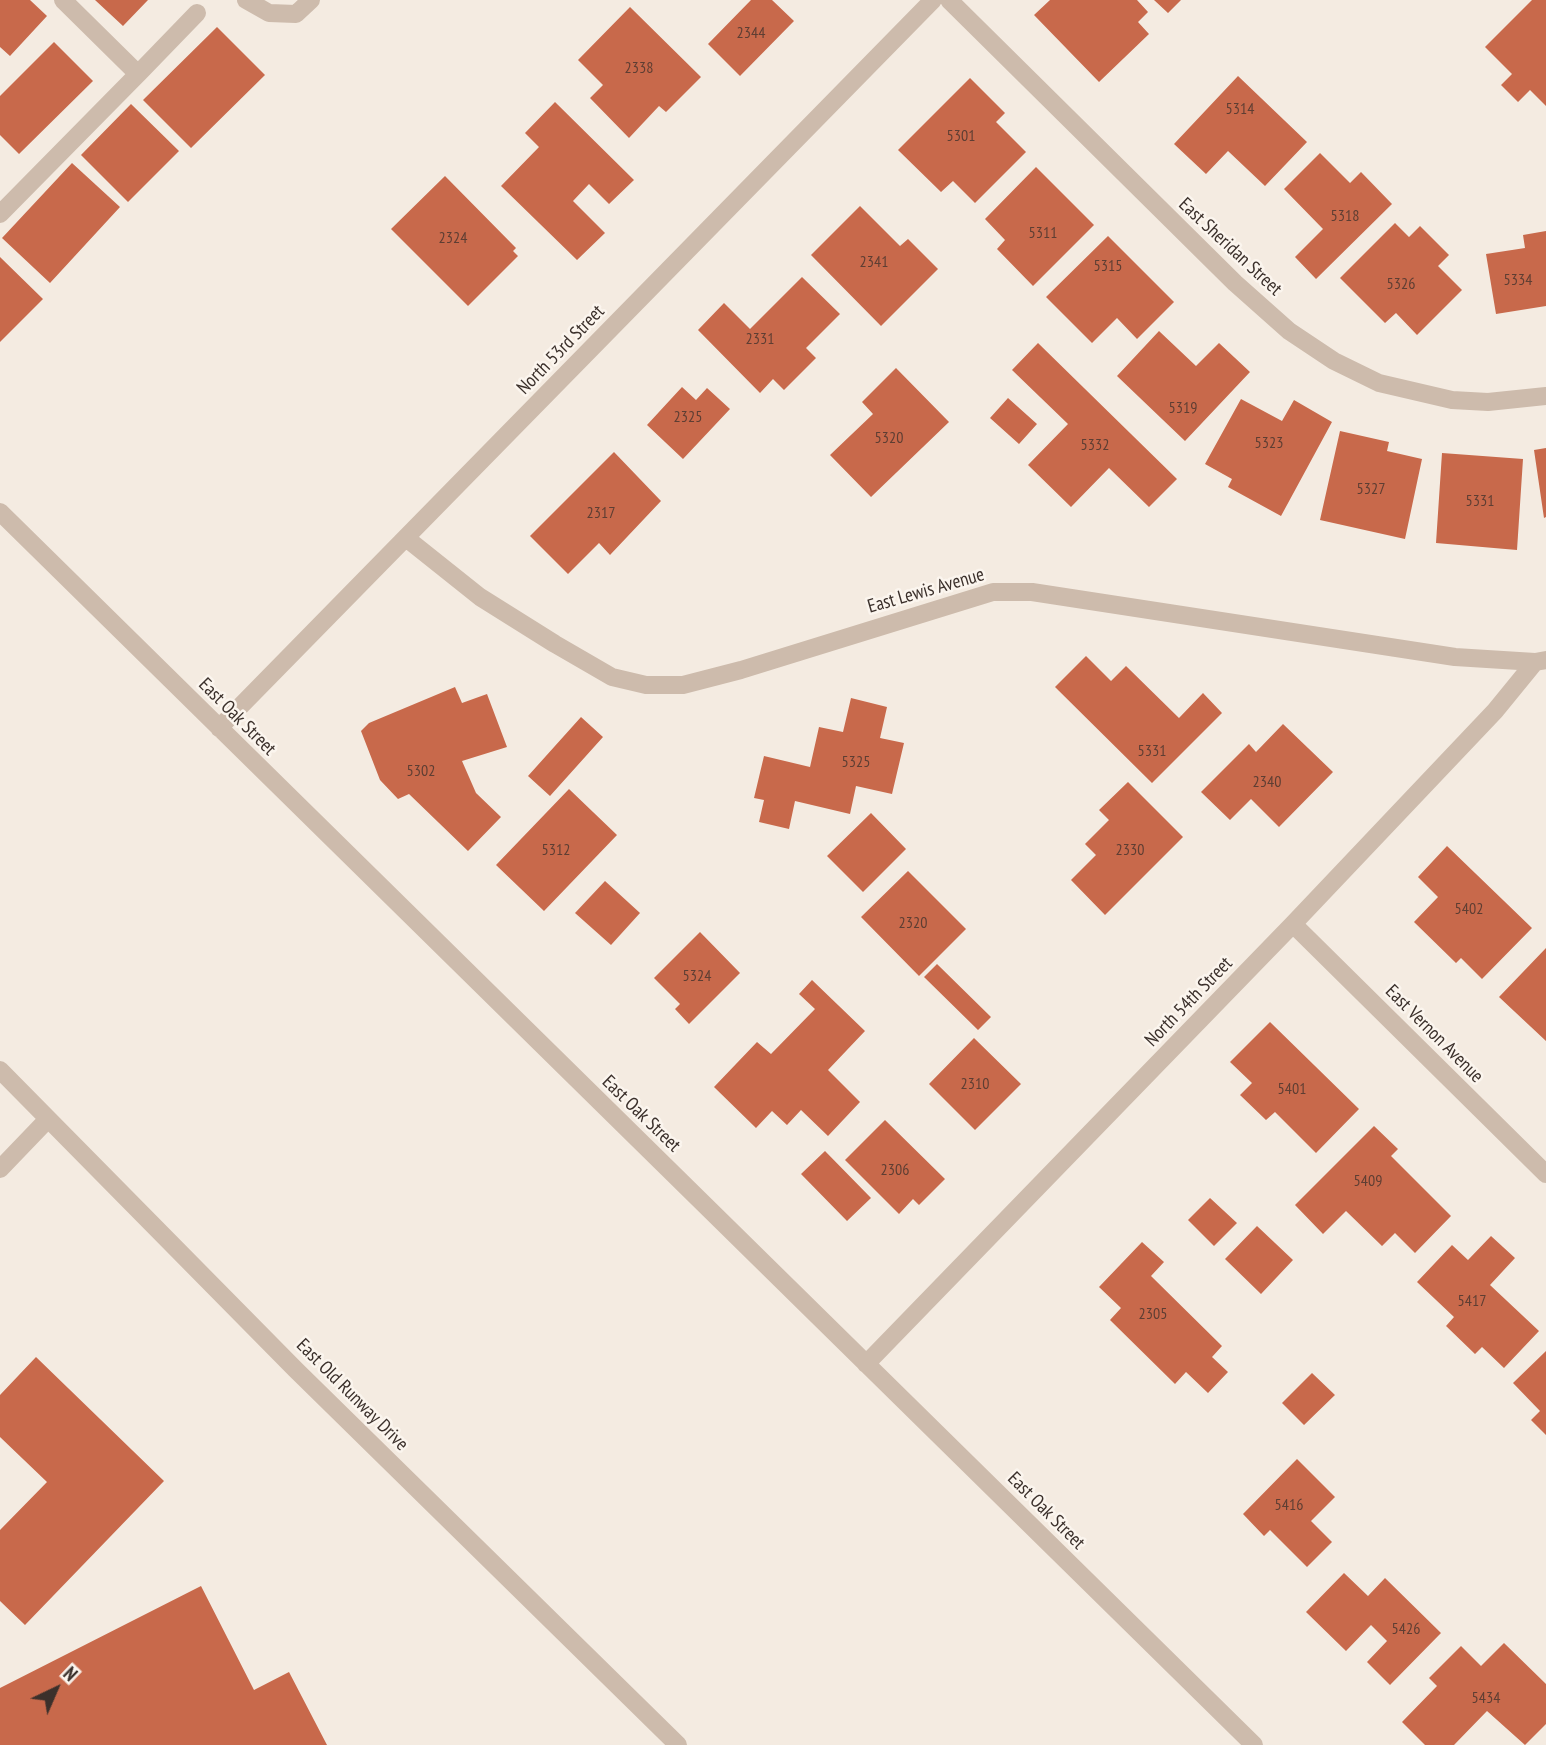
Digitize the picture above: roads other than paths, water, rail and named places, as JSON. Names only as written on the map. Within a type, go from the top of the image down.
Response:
[{"type":"street","points":[[63,0],[138,74]]},
{"type":"street","points":[[246,0],[269,13],[296,14],[311,0]]},
{"type":"street","name":"North 53rd Street","points":[[219,728],[933,0]]},
{"type":"street","name":"East Sheridan Street","points":[[948,0],[1235,283],[1289,331],[1323,354],[1379,383],[1452,400],[1488,402],[1546,396]]},
{"type":"street","points":[[0,214],[198,13]]},
{"type":"street","name":"East Oak Street","points":[[0,512],[1254,1745]]},
{"type":"street","name":"East Lewis Avenue","points":[[406,538],[480,597],[555,644],[612,677],[646,685],[682,685],[729,673],[993,592],[1044,594],[1455,657],[1541,661]]},
{"type":"street","name":"North 54th Street","points":[[866,1364],[1293,924],[1541,661]]},
{"type":"street","name":"East Vernon Avenue","points":[[1293,924],[1546,1174]]},
{"type":"street","name":"East Old Runway Drive","points":[[0,1070],[296,1370],[678,1745]]},
{"type":"street","points":[[0,1169],[48,1119]]}]
